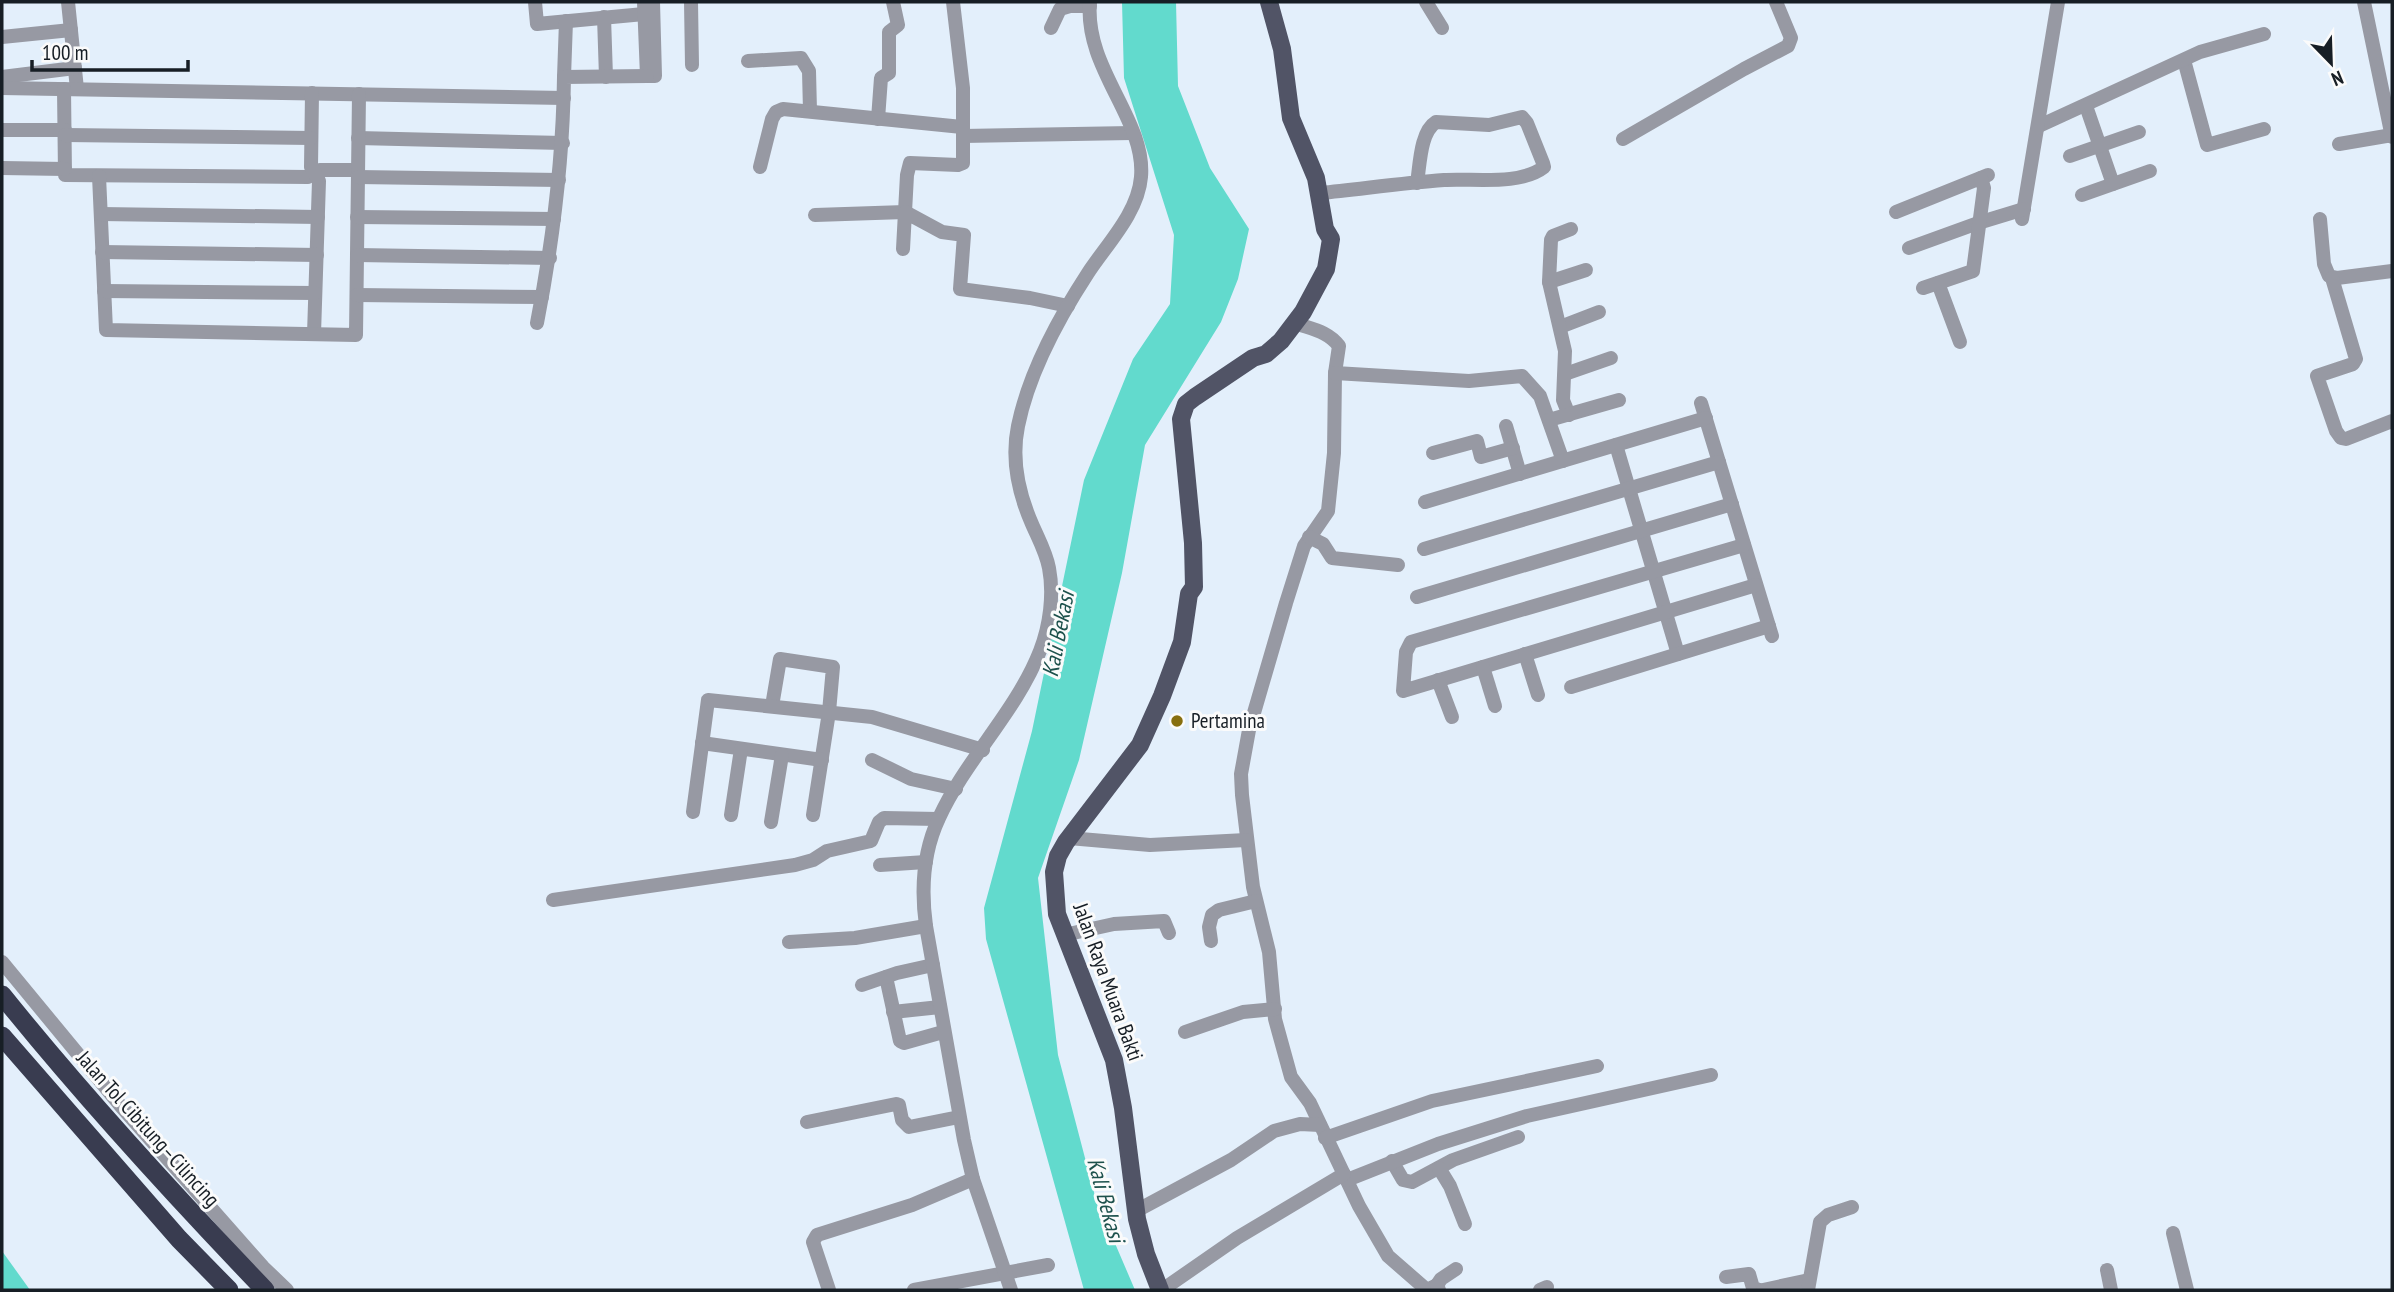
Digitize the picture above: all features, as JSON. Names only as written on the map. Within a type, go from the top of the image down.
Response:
[{"type":"highway","name":"Jalan Tol Cibitung–Cilincing","points":[[2,995],[33,1034],[191,1212],[265,1290]]},
{"type":"highway","points":[[2,1036],[179,1239],[229,1290]]},
{"type":"main road","name":"Jalan Raya Muara Bakti","points":[[1161,1290],[1146,1254],[1136,1211],[1124,1108],[1116,1068],[1064,935],[1054,898],[1054,873],[1062,848],[1140,745],[1182,642],[1189,594],[1194,587],[1193,543],[1181,419],[1186,404],[1253,358],[1266,354],[1281,341],[1295,323],[1326,269],[1331,239],[1325,229],[1320,193],[1291,118],[1282,49],[1269,2]]},
{"type":"street","points":[[68,2],[75,68],[65,133],[65,175],[308,177],[320,170],[559,180]]},
{"type":"street","points":[[535,2],[537,24],[604,17],[647,6],[647,76],[564,76]]},
{"type":"street","points":[[691,2],[692,65]]},
{"type":"street","points":[[878,119],[881,78],[889,73],[889,32],[898,25],[893,2]]},
{"type":"street","points":[[903,249],[909,165],[915,162],[961,164],[964,161],[962,88],[953,2]]},
{"type":"street","points":[[1426,2],[1443,28]]},
{"type":"street","points":[[1623,139],[1788,46],[1791,38],[1776,2]]},
{"type":"street","points":[[1909,248],[1978,223],[2023,214],[2058,2]]},
{"type":"street","points":[[2340,144],[2392,136],[2364,2]]},
{"type":"street","points":[[1011,1290],[973,1179],[943,1032],[923,903],[926,862],[938,819],[1020,691],[1041,650],[1050,609],[1049,568],[1016,477],[1015,440],[1022,408],[1035,371],[1068,306],[1134,203],[1141,169],[1132,134],[1095,50],[1090,4],[1060,9],[1051,28]]},
{"type":"street","points":[[604,17],[606,77]]},
{"type":"street","points":[[537,323],[550,258],[563,143],[566,21]]},
{"type":"street","points":[[2,37],[71,30]]},
{"type":"street","points":[[2039,126],[2200,52],[2264,34]]},
{"type":"street","points":[[748,61],[801,58],[809,72],[810,111]]},
{"type":"street","points":[[2184,60],[2207,145],[2264,129]]},
{"type":"street","points":[[2,76],[75,68]]},
{"type":"street","points":[[2,88],[564,98]]},
{"type":"street","points":[[313,93],[311,167],[319,181],[314,334]]},
{"type":"street","points":[[99,176],[106,330],[356,335],[359,94]]},
{"type":"street","points":[[2086,106],[2113,184]]},
{"type":"street","points":[[760,167],[776,112],[789,108],[963,131],[1132,134]]},
{"type":"street","points":[[1320,193],[1417,183],[1518,177],[1544,167],[1527,123],[1522,117],[1496,125],[1436,122],[1428,128],[1417,183]]},
{"type":"street","points":[[2,130],[312,138]]},
{"type":"street","points":[[2070,156],[2139,132]]},
{"type":"street","points":[[358,138],[563,143]]},
{"type":"street","points":[[2,168],[65,169]]},
{"type":"street","points":[[2082,195],[2150,171]]},
{"type":"street","points":[[1896,212],[1985,176],[1973,271],[1923,288]]},
{"type":"street","points":[[815,215],[905,212],[942,232],[964,235],[960,289],[1068,306]]},
{"type":"street","points":[[101,214],[318,217]]},
{"type":"street","points":[[357,217],[554,219]]},
{"type":"street","points":[[2320,219],[2326,272],[2332,278],[2356,359],[2353,364],[2317,376],[2336,430],[2341,438],[2346,439],[2392,421]]},
{"type":"street","points":[[1569,415],[1563,400],[1566,351],[1549,282],[1551,240],[1553,236],[1571,229]]},
{"type":"street","points":[[102,252],[317,255]]},
{"type":"street","points":[[357,255],[550,258]]},
{"type":"street","points":[[1549,282],[1586,270]]},
{"type":"street","points":[[2332,278],[2392,271]]},
{"type":"street","points":[[1938,283],[1960,341]]},
{"type":"street","points":[[104,291],[316,293]]},
{"type":"street","points":[[357,295],[542,297]]},
{"type":"street","points":[[1560,327],[1599,312]]},
{"type":"street","points":[[1295,323],[1321,332],[1336,341],[1339,349],[1328,511],[1308,537],[1248,730],[1241,774],[1246,840],[1256,901],[1269,952],[1277,1027],[1291,1077],[1310,1103],[1345,1177],[1388,1256],[1426,1290],[1438,1288],[1441,1279],[1456,1269]]},
{"type":"street","points":[[1565,374],[1611,358]]},
{"type":"street","points":[[1336,377],[1532,387],[1540,396],[1563,461]]},
{"type":"street","points":[[1549,421],[1619,400]]},
{"type":"street","points":[[1570,687],[1682,653],[1770,631],[1701,403]]},
{"type":"street","points":[[1425,502],[1706,418]]},
{"type":"street","points":[[1506,426],[1520,474]]},
{"type":"street","points":[[1433,453],[1476,441],[1481,457],[1513,448]]},
{"type":"street","points":[[1619,444],[1682,653]]},
{"type":"street","points":[[1424,549],[1719,462]]},
{"type":"street","points":[[1417,597],[1732,504]]},
{"type":"street","points":[[1308,537],[1323,544],[1332,558],[1398,565]]},
{"type":"street","points":[[1744,545],[1411,642],[1406,652],[1403,691],[1756,585]]},
{"type":"street","points":[[1525,654],[1538,695]]},
{"type":"street","points":[[772,706],[780,659],[833,667],[813,816]]},
{"type":"street","points":[[1482,667],[1495,706]]},
{"type":"street","points":[[1438,680],[1452,717]]},
{"type":"street","points":[[693,812],[708,700],[872,717],[982,750]]},
{"type":"street","points":[[702,743],[822,760]]},
{"type":"street","points":[[731,815],[741,749]]},
{"type":"street","points":[[771,822],[782,755]]},
{"type":"street","points":[[872,760],[911,779],[956,789]]},
{"type":"street","points":[[553,900],[795,865],[813,860],[827,850],[872,841],[879,822],[884,818],[938,819]]},
{"type":"street","points":[[1069,838],[1150,845],[1246,840]]},
{"type":"street","points":[[880,865],[926,862]]},
{"type":"street","points":[[1211,941],[1209,919],[1212,915],[1219,910],[1256,901]]},
{"type":"street","points":[[1064,935],[1114,924],[1164,921],[1170,933]]},
{"type":"street","points":[[789,942],[855,938],[926,926]]},
{"type":"street","points":[[2,962],[120,1104],[263,1267],[287,1290]]},
{"type":"street","points":[[862,985],[933,965]]},
{"type":"street","points":[[886,977],[902,1043],[943,1032]]},
{"type":"street","points":[[894,1012],[940,1007]]},
{"type":"street","points":[[1185,1032],[1243,1012],[1275,1009]]},
{"type":"street","points":[[1136,1211],[1231,1160],[1275,1131],[1300,1124],[1322,1131],[1432,1101],[1597,1066]]},
{"type":"street","points":[[1161,1290],[1237,1238],[1345,1177],[1527,1116],[1711,1075]]},
{"type":"street","points":[[807,1122],[896,1104],[899,1105],[902,1120],[909,1127],[959,1117]]},
{"type":"street","points":[[1392,1161],[1407,1182],[1453,1160],[1518,1137]]},
{"type":"street","points":[[1439,1168],[1455,1196],[1465,1224]]},
{"type":"street","points":[[829,1290],[813,1242],[817,1235],[912,1205],[973,1179]]},
{"type":"street","points":[[1726,1277],[1749,1274],[1753,1288],[1761,1290],[1808,1285],[1820,1222],[1828,1215],[1852,1207]]},
{"type":"street","points":[[2173,1233],[2188,1290]]},
{"type":"street","points":[[915,1290],[1048,1265]]},
{"type":"street","points":[[2106,1270],[2110,1290]]},
{"type":"water","name":"Kali Bekasi","points":[[1122,2],[1176,2],[1178,86],[1210,168],[1249,229],[1238,279],[1221,322],[1145,445],[1122,573],[1079,760],[1038,878],[1058,1055],[1101,1219],[1111,1234],[1135,1290],[1084,1290],[986,939],[984,908],[1032,731],[1084,480],[1133,359],[1170,304],[1174,235],[1124,78]]},
{"type":"water","points":[[2,1251],[30,1290],[2,1290]]},
{"type":"place","name":"Pertamina","points":[[1177,721]]}]
